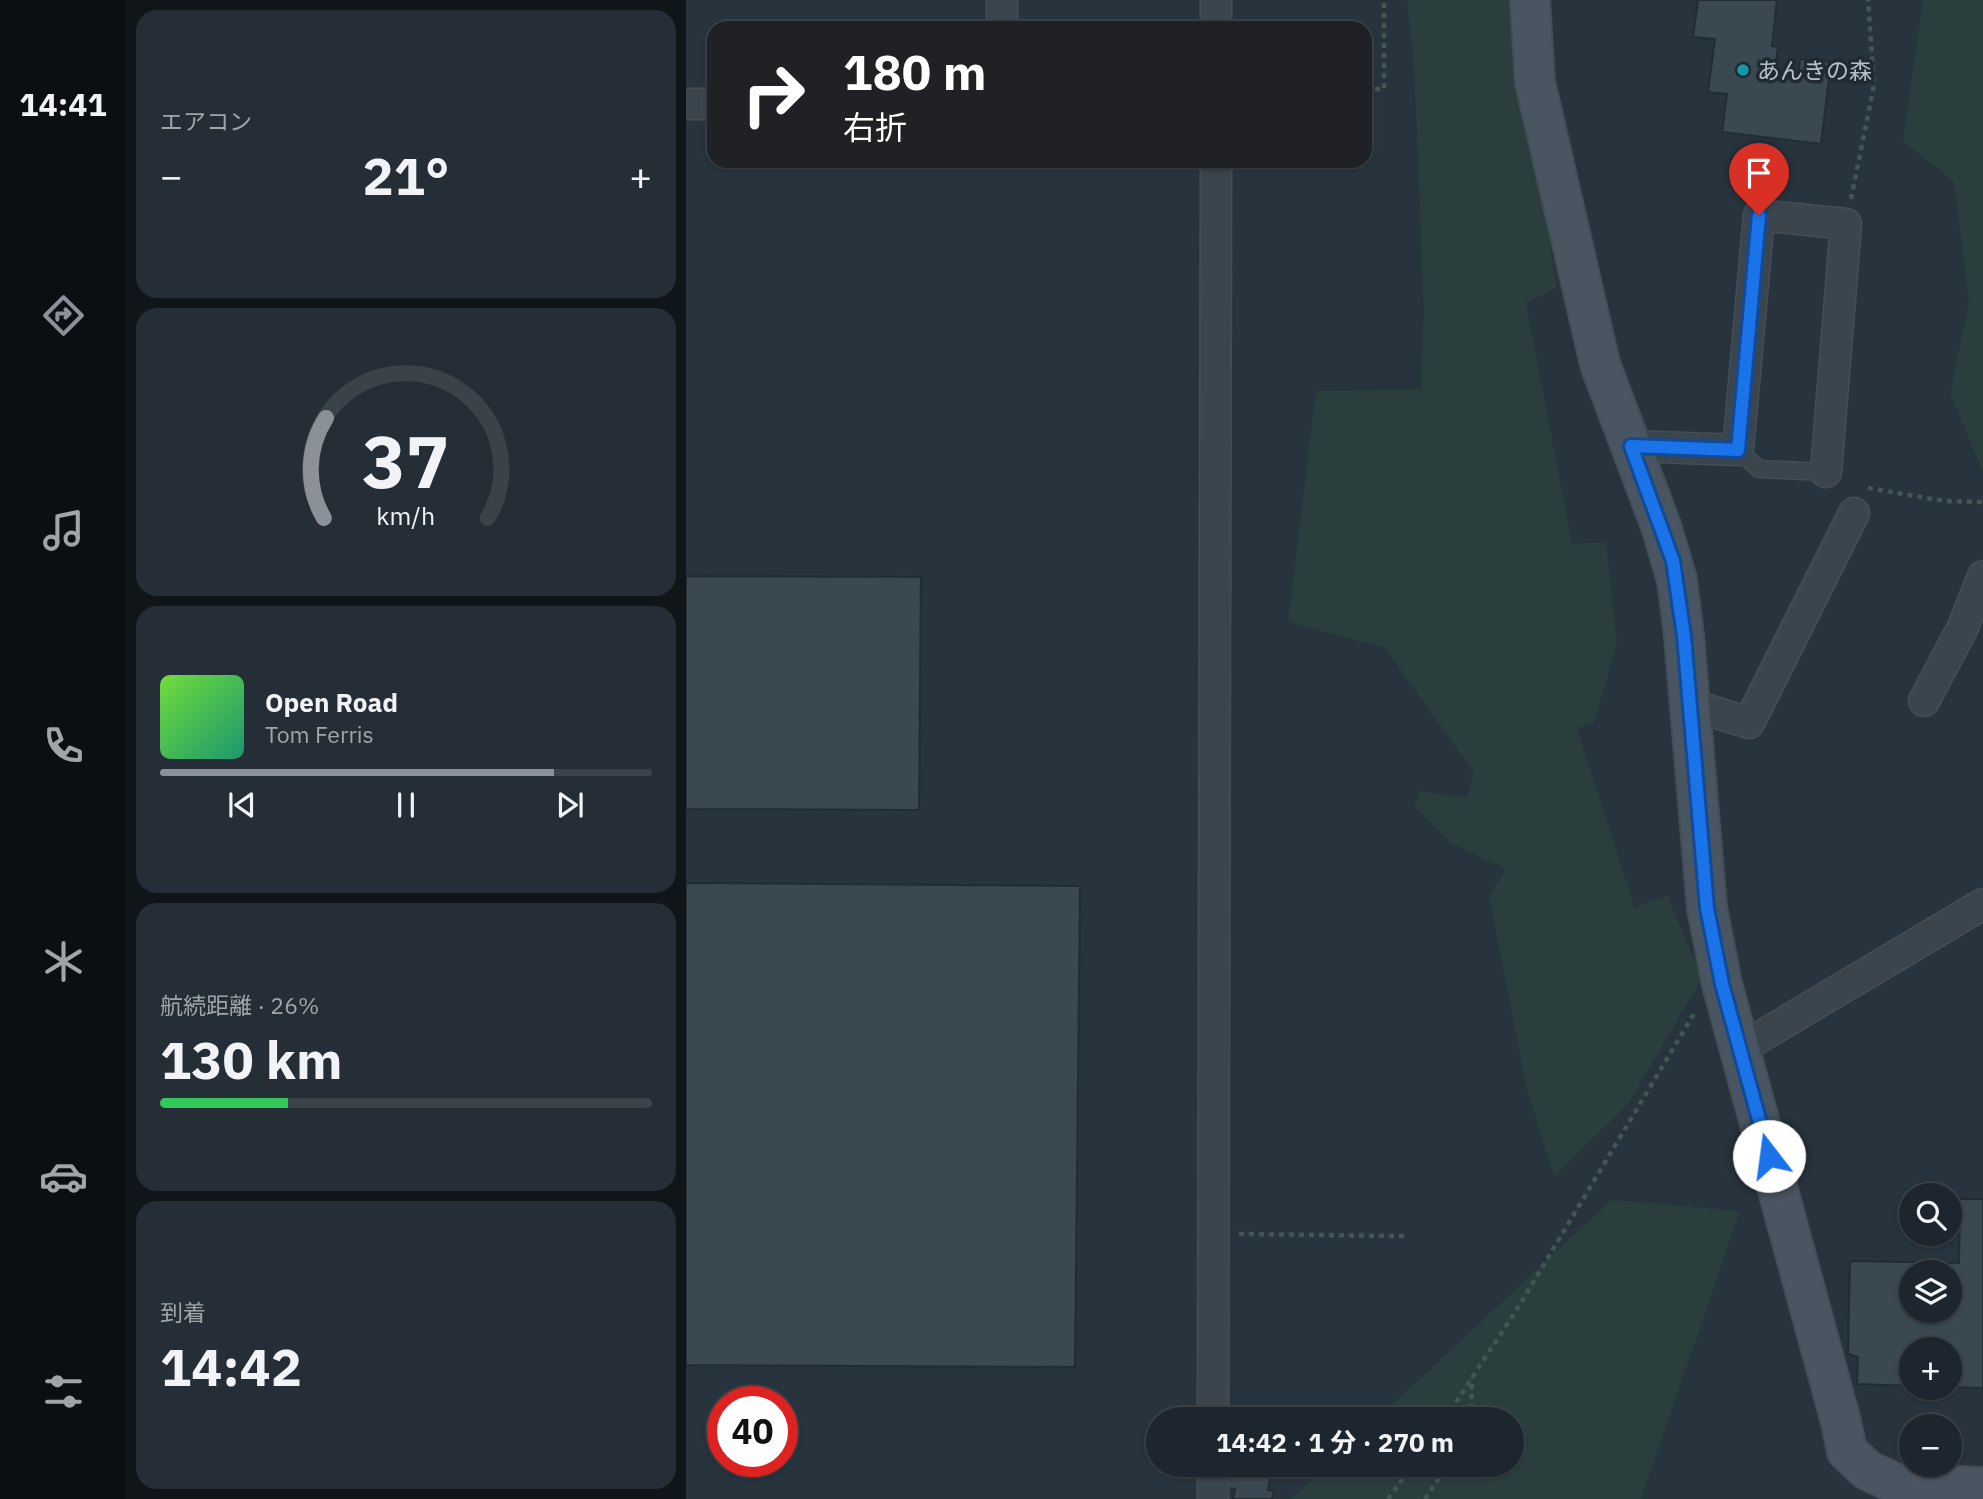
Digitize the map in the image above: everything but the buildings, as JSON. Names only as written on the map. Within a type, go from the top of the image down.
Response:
[{"type":"street","points":[[1002,0],[1002,21]]},
{"type":"street","points":[[1216,0],[1216,21]]},
{"type":"street","points":[[1530,0],[1535,82],[1600,364],[1673,561],[1684,636],[1707,908],[1724,990],[1847,1451],[1867,1470],[1897,1484],[1983,1487]]},
{"type":"street","points":[[686,104],[707,104]]},
{"type":"street","points":[[1213,1407],[1216,168]]},
{"type":"street","points":[[1631,446],[1738,450],[1759,215],[1846,224],[1826,472]]},
{"type":"street","points":[[1689,704],[1749,723],[1859,500]]},
{"type":"street","points":[[1924,701],[1973,633],[1983,576]]},
{"type":"street","points":[[1740,1049],[1983,904]]},
{"type":"street","points":[[1213,1477],[1213,1499]]},
{"type":"lane","points":[[1738,450],[1759,469],[1826,472]]},
{"type":"path","points":[[1372,89],[1384,89],[1384,0]]},
{"type":"path","points":[[1846,224],[1874,85],[1868,0]]},
{"type":"path","points":[[1859,500],[1983,502]]},
{"type":"path","points":[[1453,1407],[1526,1294],[1695,1012],[1724,990]]},
{"type":"path","points":[[1214,1234],[1405,1236]]},
{"type":"path","points":[[1471,1407],[1472,1378]]},
{"type":"path","points":[[1388,1499],[1404,1477]]},
{"type":"path","points":[[1425,1499],[1440,1477]]},
{"type":"green space","points":[[1407,0],[1513,0],[1515,28],[1557,287],[1526,303],[1572,544],[1606,542],[1617,643],[1594,723],[1577,728],[1635,908],[1667,895],[1702,978],[1629,1103],[1554,1177],[1527,1090],[1489,896],[1506,869],[1450,842],[1414,806],[1420,791],[1467,798],[1474,773],[1385,648],[1288,622],[1316,391],[1421,389],[1424,313],[1414,64]]},
{"type":"green space","points":[[1923,0],[1983,0],[1983,473],[1950,393],[1969,303],[1954,182],[1903,141]]},
{"type":"green space","points":[[1611,1200],[1740,1211],[1641,1499],[1291,1499],[1315,1477],[1524,1477],[1524,1407],[1390,1407]]},
{"type":"place","name":"あんきの森","points":[[1743,70]]},
{"type":"route","points":[[1759,215],[1738,450],[1631,446],[1673,561],[1677,580],[1707,908],[1722,984],[1769,1156]]}]
